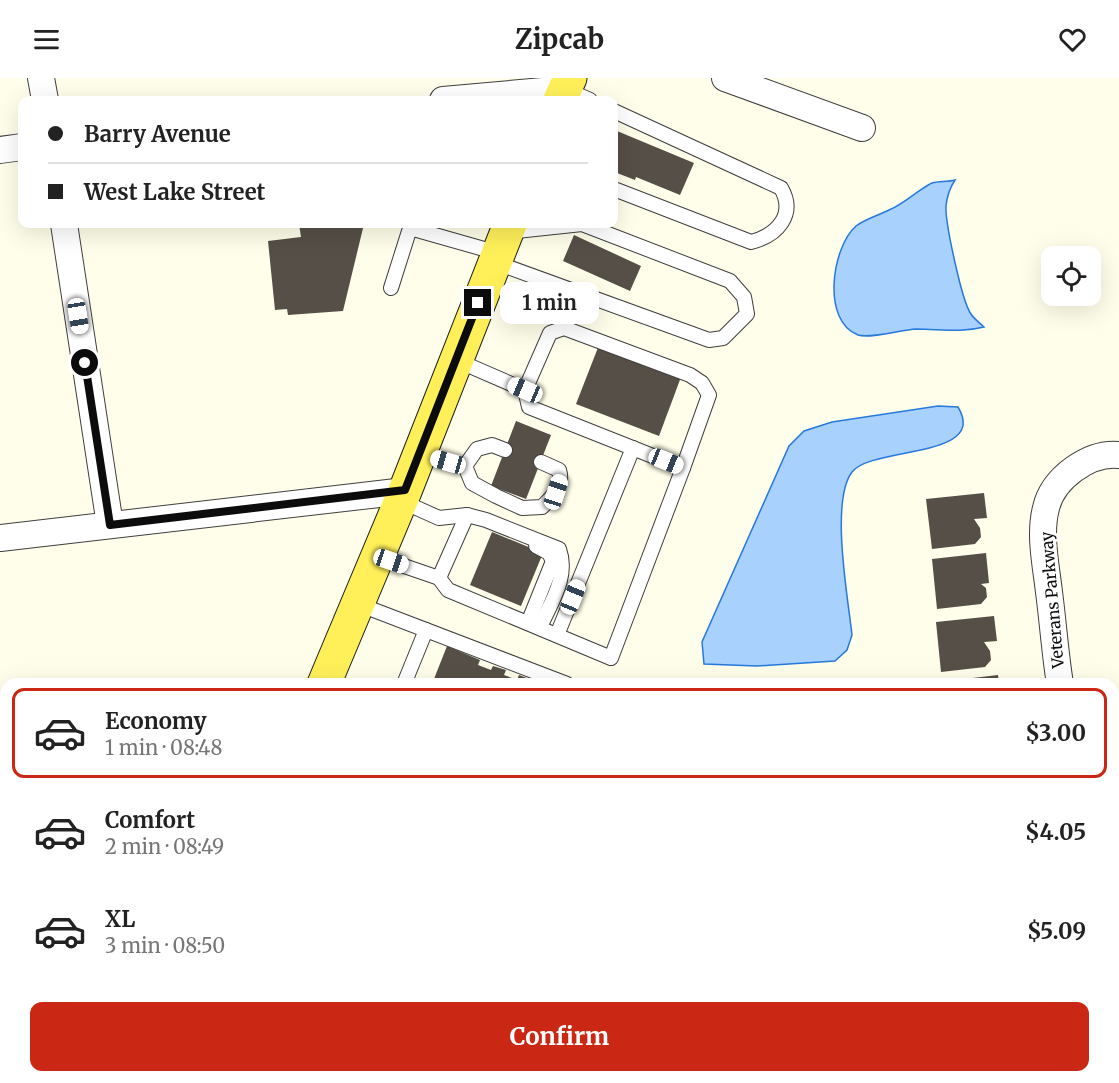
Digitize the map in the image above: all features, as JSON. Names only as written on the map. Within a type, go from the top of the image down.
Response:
[{"type":"main road","points":[[327,678],[403,496],[502,243]]},
{"type":"street","points":[[41,78],[44,96]]},
{"type":"street","points":[[725,78],[862,128]]},
{"type":"street","points":[[507,96],[571,92]]},
{"type":"street","points":[[0,150],[18,148]]},
{"type":"street","points":[[65,228],[110,525]]},
{"type":"street","name":"Veterans Parkway","points":[[1060,678],[1044,543],[1046,507],[1060,484],[1083,462],[1108,454],[1119,455]]},
{"type":"street","points":[[0,538],[403,496]]},
{"type":"lane","points":[[618,113],[781,188],[787,199],[787,213],[777,231],[751,242],[618,191]]},
{"type":"lane","points":[[391,288],[410,228]]},
{"type":"lane","points":[[422,228],[502,243],[709,340],[723,339],[747,314],[744,297],[730,281],[592,228]]},
{"type":"lane","points":[[502,243],[565,228]]},
{"type":"lane","points":[[378,557],[439,578],[448,590],[610,658],[683,468],[709,395],[702,383],[690,375],[564,328],[550,333],[525,390],[529,407],[683,468]]},
{"type":"lane","points":[[456,360],[525,390]]},
{"type":"lane","points":[[465,466],[477,449],[492,445],[505,450]]},
{"type":"lane","points":[[557,635],[633,448]]},
{"type":"lane","points":[[419,453],[465,466]]},
{"type":"lane","points":[[465,466],[472,483],[522,508],[542,507],[556,492],[561,477],[559,470],[540,462]]},
{"type":"lane","points":[[403,496],[439,518],[467,515],[560,549],[564,563],[563,574],[534,625]]},
{"type":"lane","points":[[439,578],[467,515]]},
{"type":"lane","points":[[358,604],[551,678]]},
{"type":"lane","points":[[406,678],[426,630]]},
{"type":"water","points":[[955,180],[951,186],[946,206],[951,244],[967,307],[972,316],[984,327],[959,330],[916,329],[863,336],[846,327],[839,315],[834,283],[836,266],[848,236],[856,226],[896,206],[930,184]]},
{"type":"water","points":[[938,406],[958,407],[963,424],[957,435],[943,444],[864,464],[852,472],[846,486],[841,527],[844,575],[852,635],[847,650],[835,661],[757,666],[704,664],[702,642],[789,446],[804,431],[832,422]]},
{"type":"building","points":[[618,131],[694,163],[680,195],[636,177],[635,180],[618,173]]},
{"type":"building","points":[[300,228],[363,228],[343,311],[288,315],[287,309],[275,310],[268,241],[301,237]]},
{"type":"building","points":[[574,235],[641,266],[630,291],[563,261]]},
{"type":"building","points":[[599,345],[681,377],[659,436],[576,404]]},
{"type":"building","points":[[516,421],[551,435],[526,499],[491,486]]},
{"type":"building","points":[[984,493],[987,518],[974,519],[980,528],[981,537],[975,544],[932,549],[926,499]]},
{"type":"building","points":[[492,532],[543,553],[521,606],[470,585]]},
{"type":"building","points":[[986,553],[989,583],[981,584],[986,588],[987,597],[981,604],[937,609],[932,559]]},
{"type":"building","points":[[994,616],[997,641],[984,642],[990,651],[991,660],[985,667],[941,672],[936,622]]},
{"type":"building","points":[[447,646],[480,660],[478,665],[491,670],[493,666],[506,670],[504,675],[512,678],[434,678]]},
{"type":"building","points":[[998,675],[998,678],[973,678]]},
{"type":"route","points":[[85,363],[110,525],[405,490],[478,303]]}]
